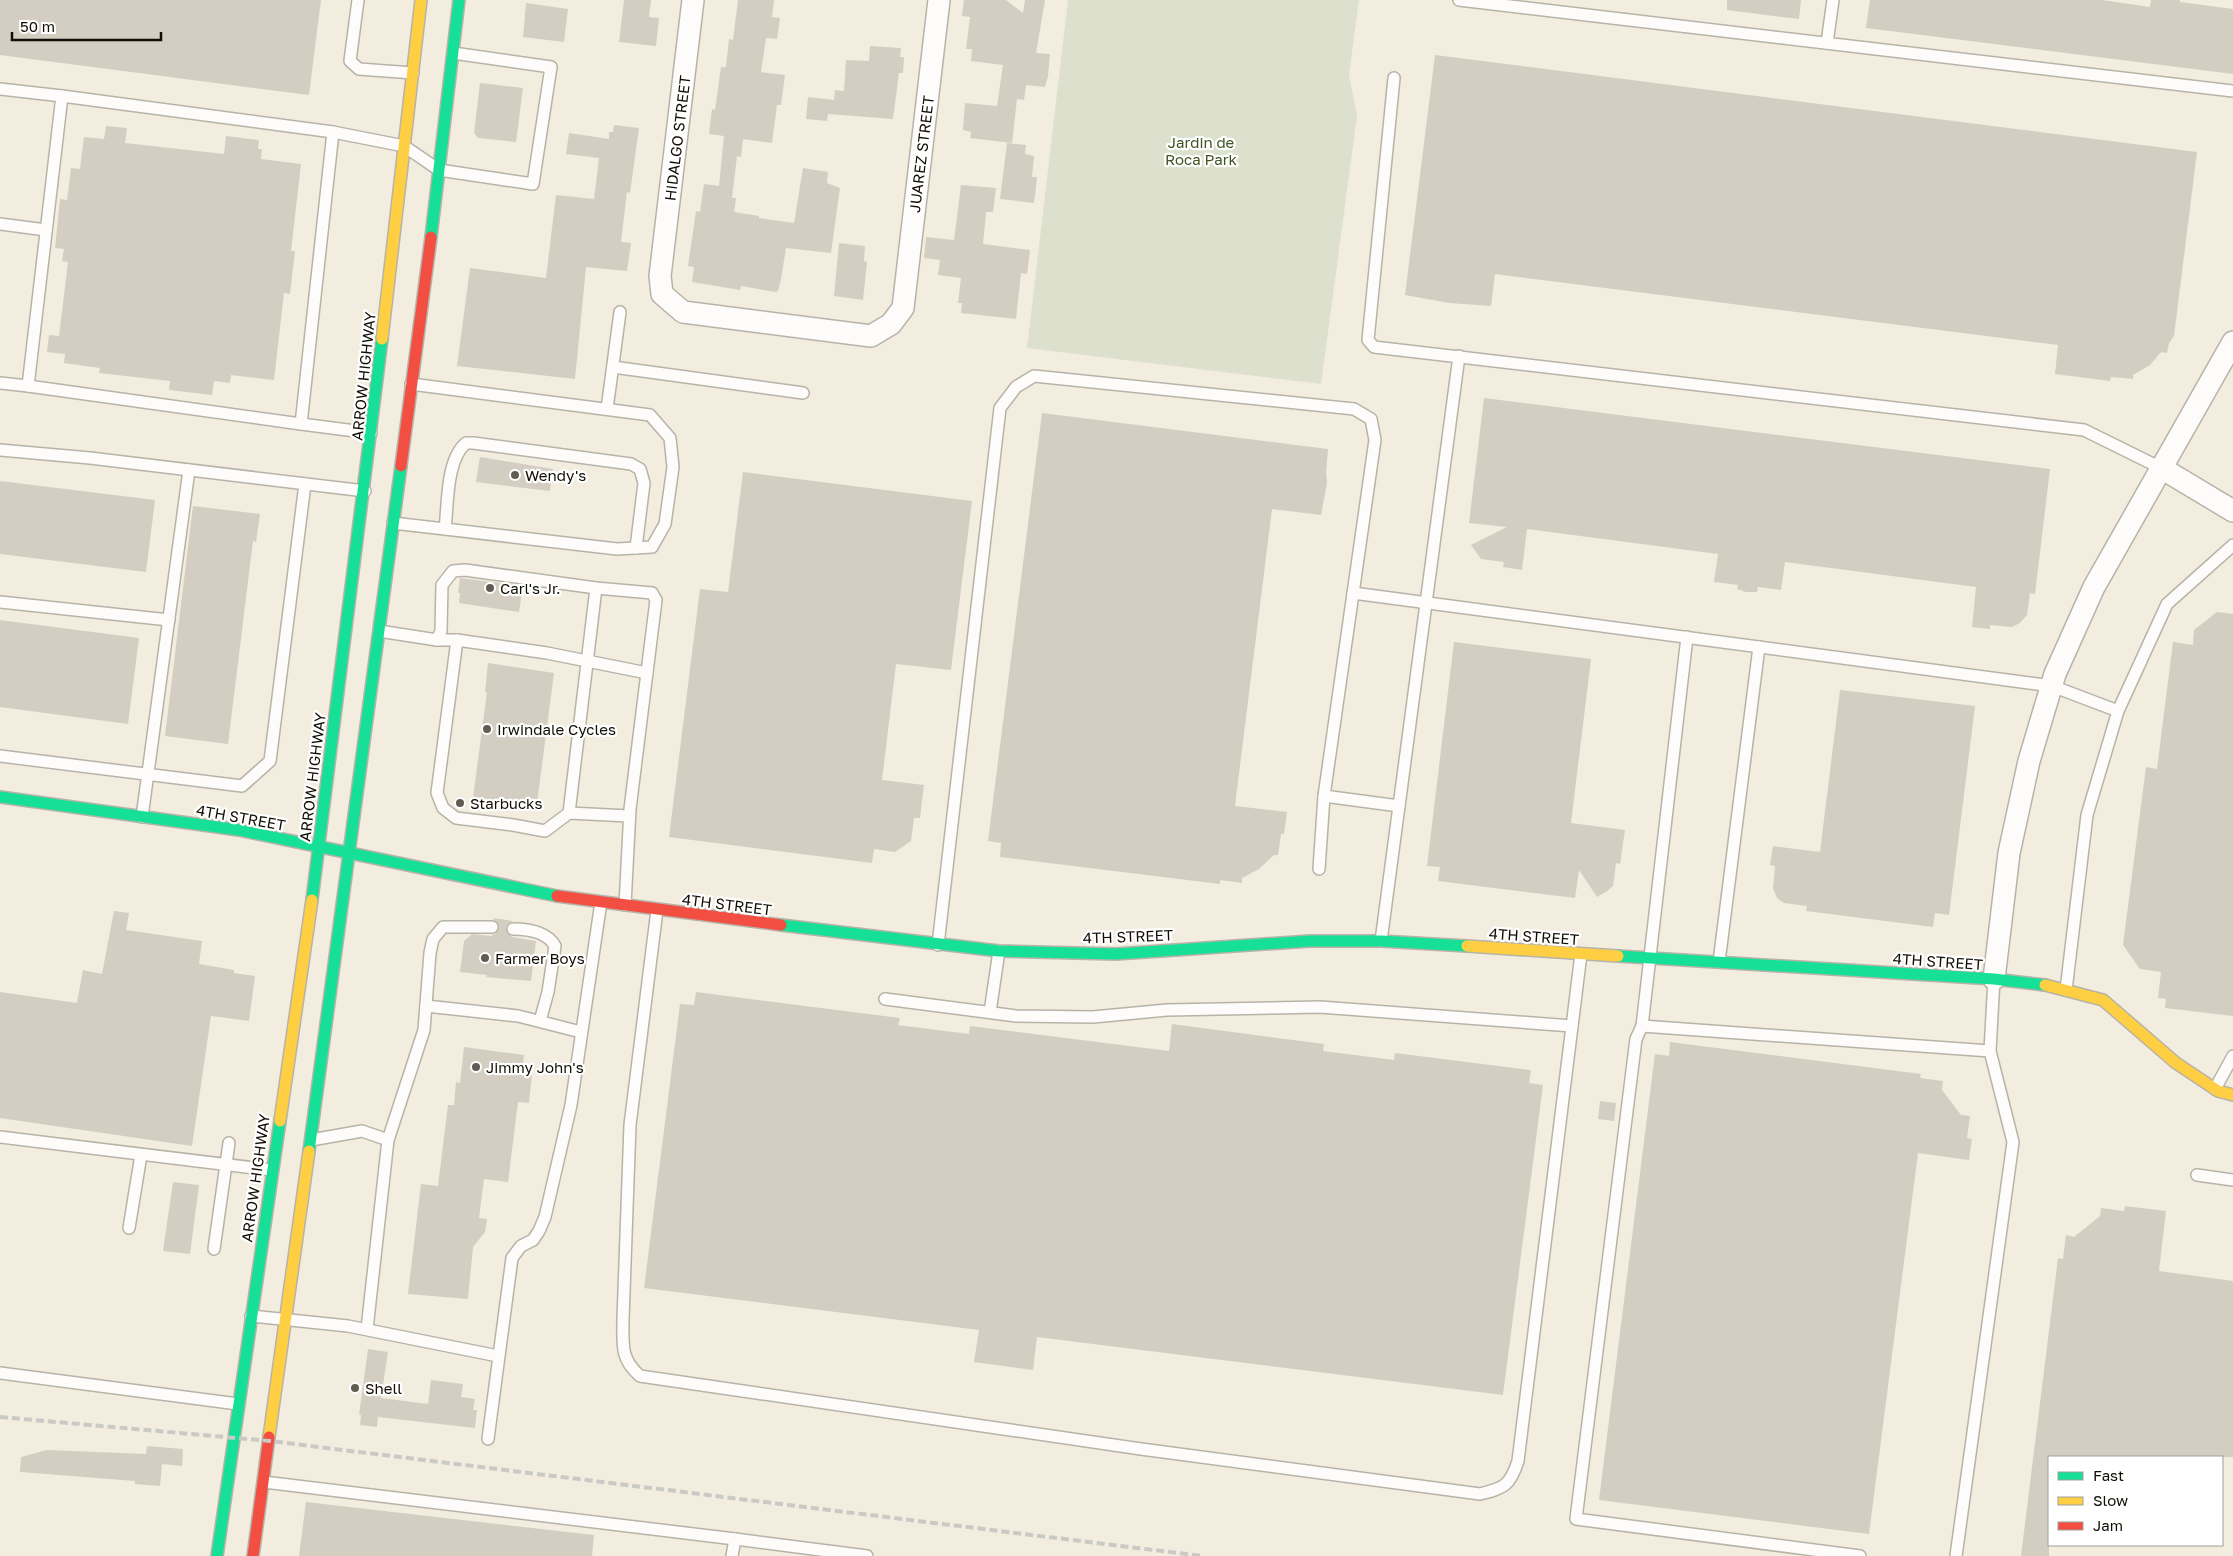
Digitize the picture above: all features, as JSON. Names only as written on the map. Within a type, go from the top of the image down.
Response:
[{"type":"main road","name":"ARROW HIGHWAY","points":[[216,1556],[319,847],[372,434],[422,0]]},
{"type":"main road","points":[[253,1556],[350,853],[440,170],[459,0]]},
{"type":"main road","name":"4TH STREET","points":[[0,797],[239,830],[559,896],[657,910],[999,951],[1116,954],[1236,944],[1381,941],[1994,979],[2049,986],[2103,1000],[2176,1063],[2215,1088],[2233,1095]]},
{"type":"street","name":"HIDALGO STREET","points":[[693,0],[660,276],[662,294],[683,312],[871,336],[891,324],[904,308]]},
{"type":"street","name":"JUAREZ STREET","points":[[904,308],[939,0]]},
{"type":"street","points":[[1994,979],[2009,853],[2029,761],[2052,686],[2094,587],[2233,342]]},
{"type":"street","points":[[2162,469],[2233,511]]},
{"type":"lane","points":[[358,0],[350,61],[360,69],[413,73]]},
{"type":"lane","points":[[1459,0],[2233,91]]},
{"type":"lane","points":[[1827,43],[1833,0]]},
{"type":"lane","points":[[0,89],[333,132],[404,146],[440,170],[533,184],[551,67],[453,53]]},
{"type":"lane","points":[[1394,78],[1368,340],[1374,347],[2084,430],[2162,469]]},
{"type":"lane","points":[[28,386],[62,96]]},
{"type":"lane","points":[[301,424],[333,132]]},
{"type":"lane","points":[[0,224],[46,230]]},
{"type":"lane","points":[[607,409],[620,312]]},
{"type":"lane","points":[[1381,941],[1459,356]]},
{"type":"lane","points":[[612,367],[803,393]]},
{"type":"lane","points":[[938,945],[1000,408],[1016,387],[1034,376],[1354,409],[1372,418],[1375,440],[1324,796],[1319,869]]},
{"type":"lane","points":[[0,383],[372,434]]},
{"type":"lane","points":[[393,523],[617,549],[652,547],[665,524],[673,467],[670,438],[650,415],[411,384]]},
{"type":"lane","points":[[445,529],[452,466],[460,448],[466,443],[473,443],[631,464],[640,469],[644,483],[636,548]]},
{"type":"lane","points":[[0,450],[90,458],[365,491]]},
{"type":"lane","points":[[142,817],[188,470]]},
{"type":"lane","points":[[0,756],[242,786],[270,761],[305,484]]},
{"type":"lane","points":[[2066,990],[2087,815],[2118,711],[2167,604],[2233,546]]},
{"type":"lane","points":[[437,640],[441,631],[442,585],[453,571],[465,570],[596,588],[652,593],[656,600],[629,816],[625,905]]},
{"type":"lane","points":[[570,813],[586,661],[596,588]]},
{"type":"lane","points":[[1353,593],[2052,686],[2118,711]]},
{"type":"lane","points":[[0,602],[168,620]]},
{"type":"lane","points":[[378,631],[437,640],[457,640],[647,673]]},
{"type":"lane","points":[[1687,637],[1642,1026],[1636,1039],[1576,1519],[1860,1556]]},
{"type":"lane","points":[[457,640],[437,793],[443,808],[456,818],[544,831],[570,813],[629,816]]},
{"type":"lane","points":[[1719,962],[1759,647]]},
{"type":"lane","points":[[1324,796],[1399,806]]},
{"type":"lane","points":[[488,1439],[512,1258],[521,1246],[533,1240],[539,1231],[544,1217],[571,1105],[600,902]]},
{"type":"lane","points":[[657,910],[630,1125],[623,1350],[629,1367],[640,1376],[1131,1448],[1480,1494],[1499,1489],[1512,1480],[1518,1461],[1581,954]]},
{"type":"lane","points":[[367,1329],[388,1140],[424,1030],[430,953],[433,939],[443,927],[492,928]]},
{"type":"lane","points":[[512,929],[526,930],[551,938],[555,946],[548,992],[540,1022]]},
{"type":"lane","points":[[990,1012],[999,951]]},
{"type":"lane","points":[[1956,1556],[2013,1142],[1990,1051],[1994,979]]},
{"type":"lane","points":[[885,999],[1016,1016],[1093,1017],[1167,1010],[1320,1007],[1572,1026]]},
{"type":"lane","points":[[426,1006],[518,1016],[581,1032]]},
{"type":"lane","points":[[1642,1026],[1990,1051]]},
{"type":"lane","points":[[2215,1088],[2233,1056]]},
{"type":"lane","points":[[311,1140],[362,1131],[388,1140]]},
{"type":"lane","points":[[0,1137],[271,1170]]},
{"type":"lane","points":[[214,1249],[229,1143]]},
{"type":"lane","points":[[129,1228],[141,1155]]},
{"type":"lane","points":[[2198,1175],[2233,1180]]},
{"type":"lane","points":[[251,1316],[286,1318],[367,1329],[498,1356]]},
{"type":"lane","points":[[0,1374],[238,1404]]},
{"type":"lane","points":[[264,1482],[867,1556]]},
{"type":"lane","points":[[732,1556],[734,1540]]},
{"type":"green space","name":"Jardin de Roca Park","points":[[1068,0],[1359,0],[1349,75],[1357,116],[1321,384],[1027,348]]},
{"type":"building","points":[[0,0],[321,0],[309,95],[0,55]]},
{"type":"building","points":[[624,0],[651,0],[649,17],[659,18],[656,46],[619,42]]},
{"type":"building","points":[[738,0],[774,0],[772,17],[780,18],[777,39],[766,38],[761,72],[785,75],[781,105],[777,105],[772,143],[743,139],[741,157],[737,156],[732,198],[736,198],[734,212],[794,223],[803,168],[828,172],[827,183],[840,188],[831,253],[786,248],[778,291],[775,292],[741,286],[740,290],[692,282],[694,267],[688,266],[696,211],[700,212],[704,184],[719,186],[724,136],[709,134],[712,109],[715,110],[721,67],[726,67],[729,39],[733,40]]},
{"type":"building","points":[[964,0],[1006,0],[1023,13],[1025,0],[1045,0],[1036,53],[1050,54],[1048,76],[1045,87],[1026,85],[1024,100],[1017,99],[1012,143],[970,138],[971,132],[963,130],[965,103],[997,106],[1003,65],[971,61],[972,49],[966,49],[970,17],[962,16]]},
{"type":"building","points":[[1727,0],[1801,0],[1799,19],[1727,10]]},
{"type":"building","points":[[1870,0],[2102,0],[2150,7],[2151,0],[2180,0],[2180,2],[2233,9],[2233,74],[1866,28]]},
{"type":"building","points":[[526,3],[568,9],[564,42],[523,37]]},
{"type":"building","points":[[870,46],[901,48],[900,57],[904,57],[903,73],[899,73],[893,119],[828,114],[827,121],[806,119],[808,97],[834,100],[835,90],[844,91],[846,60],[869,61]]},
{"type":"building","points":[[1435,55],[2197,152],[2174,336],[2169,343],[2167,353],[2161,352],[2150,365],[2133,375],[2133,379],[2111,377],[2110,381],[2055,374],[2058,345],[1495,274],[1491,306],[1449,303],[1405,295]]},
{"type":"building","points":[[480,83],[523,88],[516,142],[478,138],[474,133]]},
{"type":"building","points":[[614,125],[639,128],[630,193],[627,192],[621,242],[631,243],[627,271],[586,267],[575,379],[457,366],[470,268],[546,278],[556,195],[594,199],[599,158],[566,154],[569,133],[609,139],[609,132],[613,132]]},
{"type":"building","points":[[106,126],[127,128],[125,143],[224,154],[226,136],[259,140],[258,149],[262,149],[261,159],[301,164],[291,251],[295,251],[290,294],[284,293],[274,380],[231,375],[230,383],[214,381],[212,395],[169,390],[170,381],[99,373],[100,368],[64,363],[65,354],[47,352],[49,335],[59,336],[68,262],[62,261],[64,249],[55,248],[60,199],[67,200],[71,168],[80,169],[84,137],[104,139]]},
{"type":"building","points":[[1007,143],[1026,145],[1025,154],[1034,156],[1032,177],[1037,177],[1034,203],[1000,199]]},
{"type":"building","points":[[961,185],[996,188],[993,212],[986,212],[983,244],[1030,250],[1027,274],[1021,273],[1016,319],[961,313],[962,303],[958,303],[961,278],[938,275],[940,260],[924,258],[926,237],[954,240]]},
{"type":"building","points":[[839,243],[865,246],[864,261],[867,262],[863,300],[834,296]]},
{"type":"building","points":[[1484,398],[2050,469],[2035,594],[2030,593],[2027,615],[2020,623],[2012,627],[1990,625],[1990,629],[1972,627],[1976,587],[1785,562],[1781,590],[1758,587],[1757,592],[1746,592],[1737,589],[1738,585],[1714,582],[1718,554],[1527,529],[1522,570],[1503,567],[1504,562],[1481,559],[1471,545],[1507,527],[1469,523]]},
{"type":"building","points":[[1042,413],[1328,449],[1327,483],[1321,515],[1272,509],[1235,806],[1287,812],[1284,834],[1281,834],[1278,855],[1274,855],[1259,869],[1242,878],[1242,883],[1220,880],[1220,884],[1000,857],[1001,843],[988,841]]},
{"type":"building","name":"Wendy's","points":[[480,457],[553,469],[550,491],[476,482]]},
{"type":"building","points":[[743,472],[972,501],[951,670],[896,664],[882,780],[924,785],[920,818],[914,818],[911,841],[895,852],[874,849],[872,863],[669,837],[700,589],[728,592]]},
{"type":"building","points":[[0,481],[155,500],[146,572],[0,554]]},
{"type":"building","points":[[193,506],[260,514],[256,542],[253,541],[228,744],[165,736]]},
{"type":"building","name":"Carl's Jr.","points":[[460,578],[523,586],[519,612],[459,603]]},
{"type":"building","points":[[2217,612],[2233,614],[2233,1016],[2165,1008],[2166,999],[2158,998],[2161,972],[2140,969],[2123,945],[2146,767],[2157,769],[2173,642],[2193,645],[2194,630]]},
{"type":"building","points":[[0,620],[139,638],[128,724],[0,707]]},
{"type":"building","points":[[1454,642],[1591,659],[1571,823],[1625,830],[1620,864],[1616,863],[1613,886],[1606,892],[1597,897],[1579,870],[1575,898],[1438,881],[1440,867],[1427,866]]},
{"type":"building","points":[[488,663],[554,673],[536,811],[472,805],[487,692],[485,692]]},
{"type":"building","points":[[1840,690],[1975,706],[1949,915],[1935,913],[1933,927],[1806,911],[1807,906],[1784,903],[1777,898],[1773,888],[1775,866],[1770,865],[1773,846],[1820,852]]},
{"type":"building","points":[[114,911],[129,913],[126,930],[202,941],[199,964],[255,976],[249,1021],[211,1016],[192,1146],[0,1118],[0,992],[77,1003],[83,970],[102,974]]},
{"type":"building","points":[[493,918],[513,921],[506,928],[507,933],[512,937],[536,941],[531,981],[486,977],[487,975],[460,972],[464,941],[472,934],[491,936],[496,933],[499,927]]},
{"type":"building","points":[[696,992],[900,1018],[898,1025],[969,1034],[970,1026],[1169,1051],[1172,1024],[1324,1044],[1323,1051],[1394,1060],[1395,1053],[1531,1070],[1529,1083],[1543,1085],[1503,1395],[1037,1337],[1033,1370],[974,1362],[979,1330],[644,1288],[680,1004],[694,1005]]},
{"type":"building","points":[[1670,1042],[1921,1074],[1920,1078],[1943,1081],[1942,1090],[1961,1115],[1970,1116],[1967,1138],[1972,1139],[1969,1160],[1918,1153],[1869,1534],[1599,1500],[1655,1054],[1669,1056]]},
{"type":"building","points":[[464,1047],[524,1055],[522,1074],[532,1075],[529,1103],[518,1102],[508,1182],[484,1179],[479,1218],[487,1219],[485,1232],[473,1247],[468,1299],[408,1294],[421,1184],[438,1186],[448,1105],[454,1105],[456,1082],[460,1083]]},
{"type":"building","points":[[1600,1101],[1616,1103],[1614,1121],[1598,1119]]},
{"type":"building","points":[[173,1182],[199,1185],[190,1254],[163,1251]]},
{"type":"building","points":[[2125,1206],[2166,1211],[2159,1271],[2233,1281],[2233,1457],[2048,1456],[2049,1556],[2021,1556],[2058,1258],[2063,1259],[2066,1235],[2074,1237],[2100,1216],[2101,1208],[2124,1211]]},
{"type":"building","points":[[368,1349],[388,1352],[381,1398],[428,1404],[431,1380],[463,1384],[461,1397],[475,1399],[473,1410],[477,1410],[475,1428],[378,1417],[377,1427],[360,1425],[361,1415],[359,1415]]},
{"type":"building","points":[[147,1446],[183,1449],[182,1466],[162,1464],[160,1486],[135,1484],[135,1481],[20,1472],[21,1457],[47,1450],[146,1454]]},
{"type":"building","points":[[306,1502],[594,1535],[592,1556],[299,1556]]},
{"type":"railway","points":[[0,1417],[270,1441],[1202,1556]]},
{"type":"traffic: fast","points":[[431,237],[459,0]]},
{"type":"traffic: fast","points":[[312,900],[382,339]]},
{"type":"traffic: fast","points":[[309,1151],[401,466]]},
{"type":"traffic: fast","points":[[0,797],[239,830],[557,896]]},
{"type":"traffic: fast","points":[[781,925],[999,951],[1116,954],[1310,941],[1381,941],[1467,946]]},
{"type":"traffic: fast","points":[[1618,956],[1994,979],[2045,985]]},
{"type":"traffic: fast","points":[[217,1556],[280,1121]]},
{"type":"traffic: slow","points":[[382,339],[421,0]]},
{"type":"traffic: slow","points":[[280,1121],[312,900]]},
{"type":"traffic: slow","points":[[1467,946],[1618,956]]},
{"type":"traffic: slow","points":[[2045,985],[2103,1000],[2176,1063],[2218,1091],[2233,1095]]},
{"type":"traffic: slow","points":[[269,1437],[309,1151]]},
{"type":"traffic: jam","points":[[401,466],[431,237]]},
{"type":"traffic: jam","points":[[557,896],[781,925]]},
{"type":"traffic: jam","points":[[253,1556],[269,1437]]},
{"type":"place","name":"Wendy's","points":[[515,475]]},
{"type":"place","name":"Carl's Jr.","points":[[490,588]]},
{"type":"place","name":"Irwindale Cycles","points":[[487,729]]},
{"type":"place","name":"Starbucks","points":[[460,803]]},
{"type":"place","name":"Farmer Boys","points":[[485,958]]},
{"type":"place","name":"Jimmy John's","points":[[476,1067]]},
{"type":"place","name":"Shell","points":[[355,1388]]}]
